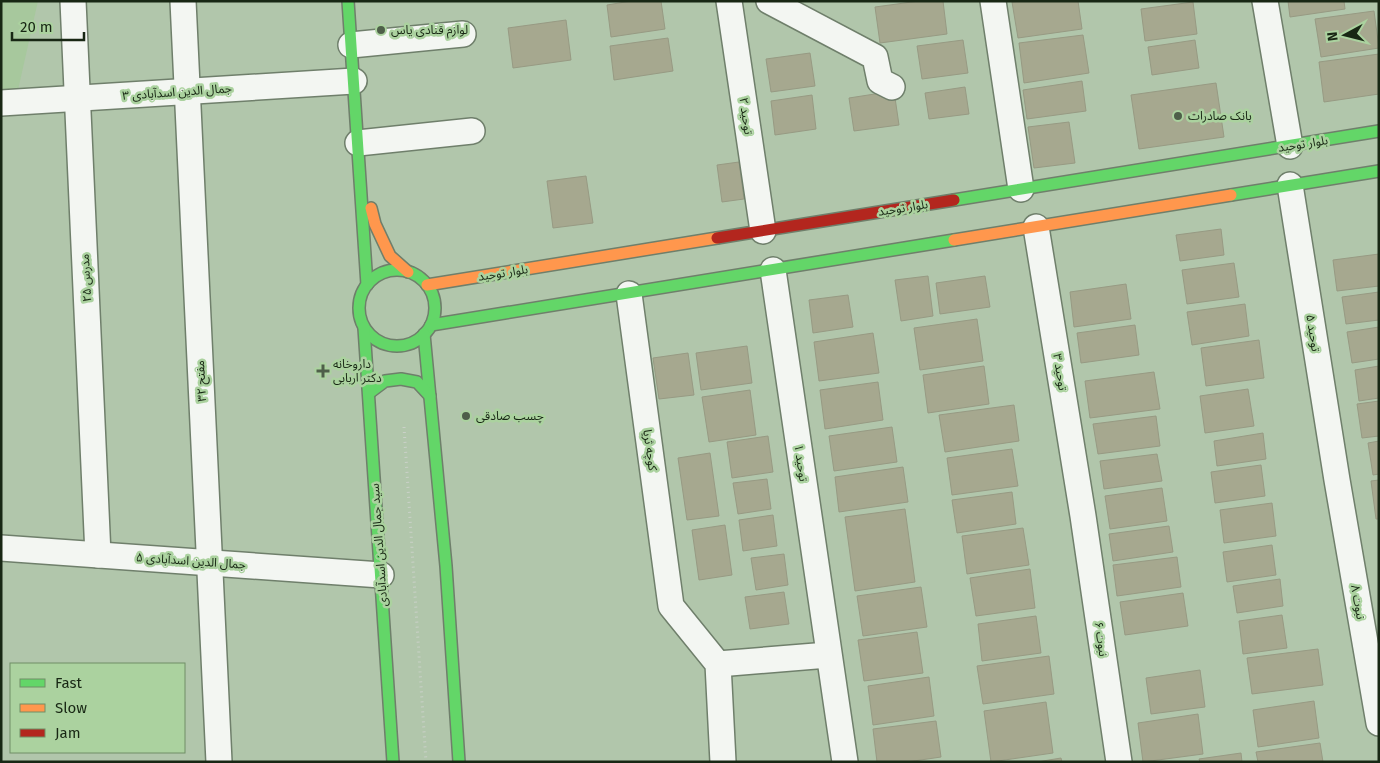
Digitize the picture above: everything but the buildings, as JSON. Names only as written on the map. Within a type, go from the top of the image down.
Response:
[{"type":"street","name":"مدرس ۲۵","points":[[73,1],[98,555]]},
{"type":"street","name":"مفتح ۳۲","points":[[183,1],[220,762]]},
{"type":"street","points":[[348,1],[367,285]]},
{"type":"street","name":"توحید ۲","points":[[729,1],[763,231]]},
{"type":"street","points":[[769,1],[875,57],[880,81],[892,87]]},
{"type":"street","points":[[993,1],[1021,189]]},
{"type":"street","points":[[1265,1],[1290,146]]},
{"type":"street","points":[[351,44],[463,34]]},
{"type":"street","name":"جمال الدین اسدآبادی ۳","points":[[1,103],[354,81]]},
{"type":"street","points":[[358,143],[472,131]]},
{"type":"street","name":"بلوار توحید","points":[[427,285],[1379,132]]},
{"type":"street","points":[[358,143],[365,184],[375,224],[390,256],[427,285],[432,294],[434,304],[427,330],[430,396],[446,566],[459,762]]},
{"type":"street","points":[[408,272],[397,270],[375,277],[361,295],[359,306],[364,328],[376,340],[392,346],[404,346],[415,342],[427,330],[629,294],[1379,171]]},
{"type":"street","name":"توحید ۵","points":[[1290,186],[1336,480]]},
{"type":"street","name":"توحید ۳","points":[[1036,227],[1083,516]]},
{"type":"street","name":"توحید ۱","points":[[773,270],[845,762]]},
{"type":"street","name":"کوچه ثریا","points":[[629,294],[672,606],[718,664]]},
{"type":"street","name":"سید جمال الدین اسدآبادی","points":[[364,328],[393,762]]},
{"type":"street","points":[[368,393],[385,381],[401,379],[417,382],[430,396]]},
{"type":"street","name":"نبوت ۸","points":[[1336,480],[1379,723]]},
{"type":"street","name":"نبوت ۶","points":[[1083,516],[1119,762]]},
{"type":"street","name":"جمال الدین اسدآبادی ۵","points":[[1,548],[380,575]]},
{"type":"street","points":[[723,762],[718,664],[828,655]]},
{"type":"path","points":[[371,429],[404,427],[426,762]]},
{"type":"shaded area","points":[[1,1],[38,1],[18,90],[1,91]]},
{"type":"traffic: fast","points":[[348,1],[367,285]]},
{"type":"traffic: fast","points":[[954,200],[1379,131]]},
{"type":"traffic: fast","points":[[1231,195],[1379,171]]},
{"type":"traffic: fast","points":[[431,325],[954,240]]},
{"type":"traffic: fast","points":[[397,270],[411,273],[424,281],[432,294],[435,308],[432,322],[424,335],[411,343],[397,346],[383,343],[370,335],[362,322],[359,308],[362,294],[370,281],[383,273],[397,270]]},
{"type":"traffic: fast","points":[[364,328],[393,762]]},
{"type":"traffic: fast","points":[[424,334],[446,566],[459,762]]},
{"type":"traffic: fast","points":[[369,393],[385,381],[401,379],[417,382],[430,396]]},
{"type":"traffic: slow","points":[[954,240],[1231,195]]},
{"type":"traffic: slow","points":[[371,208],[375,224],[390,256],[408,272]]},
{"type":"traffic: slow","points":[[427,285],[717,238]]},
{"type":"traffic: jam","points":[[717,238],[954,200]]},
{"type":"place","name":"لوازم قنادی یاس","points":[[381,30]]},
{"type":"place","name":"بانک صادرات","points":[[1178,116]]},
{"type":"place","name":"داروخانه دکتر اربابی","points":[[323,371]]},
{"type":"place","name":"چسب صادقی","points":[[466,416]]}]
